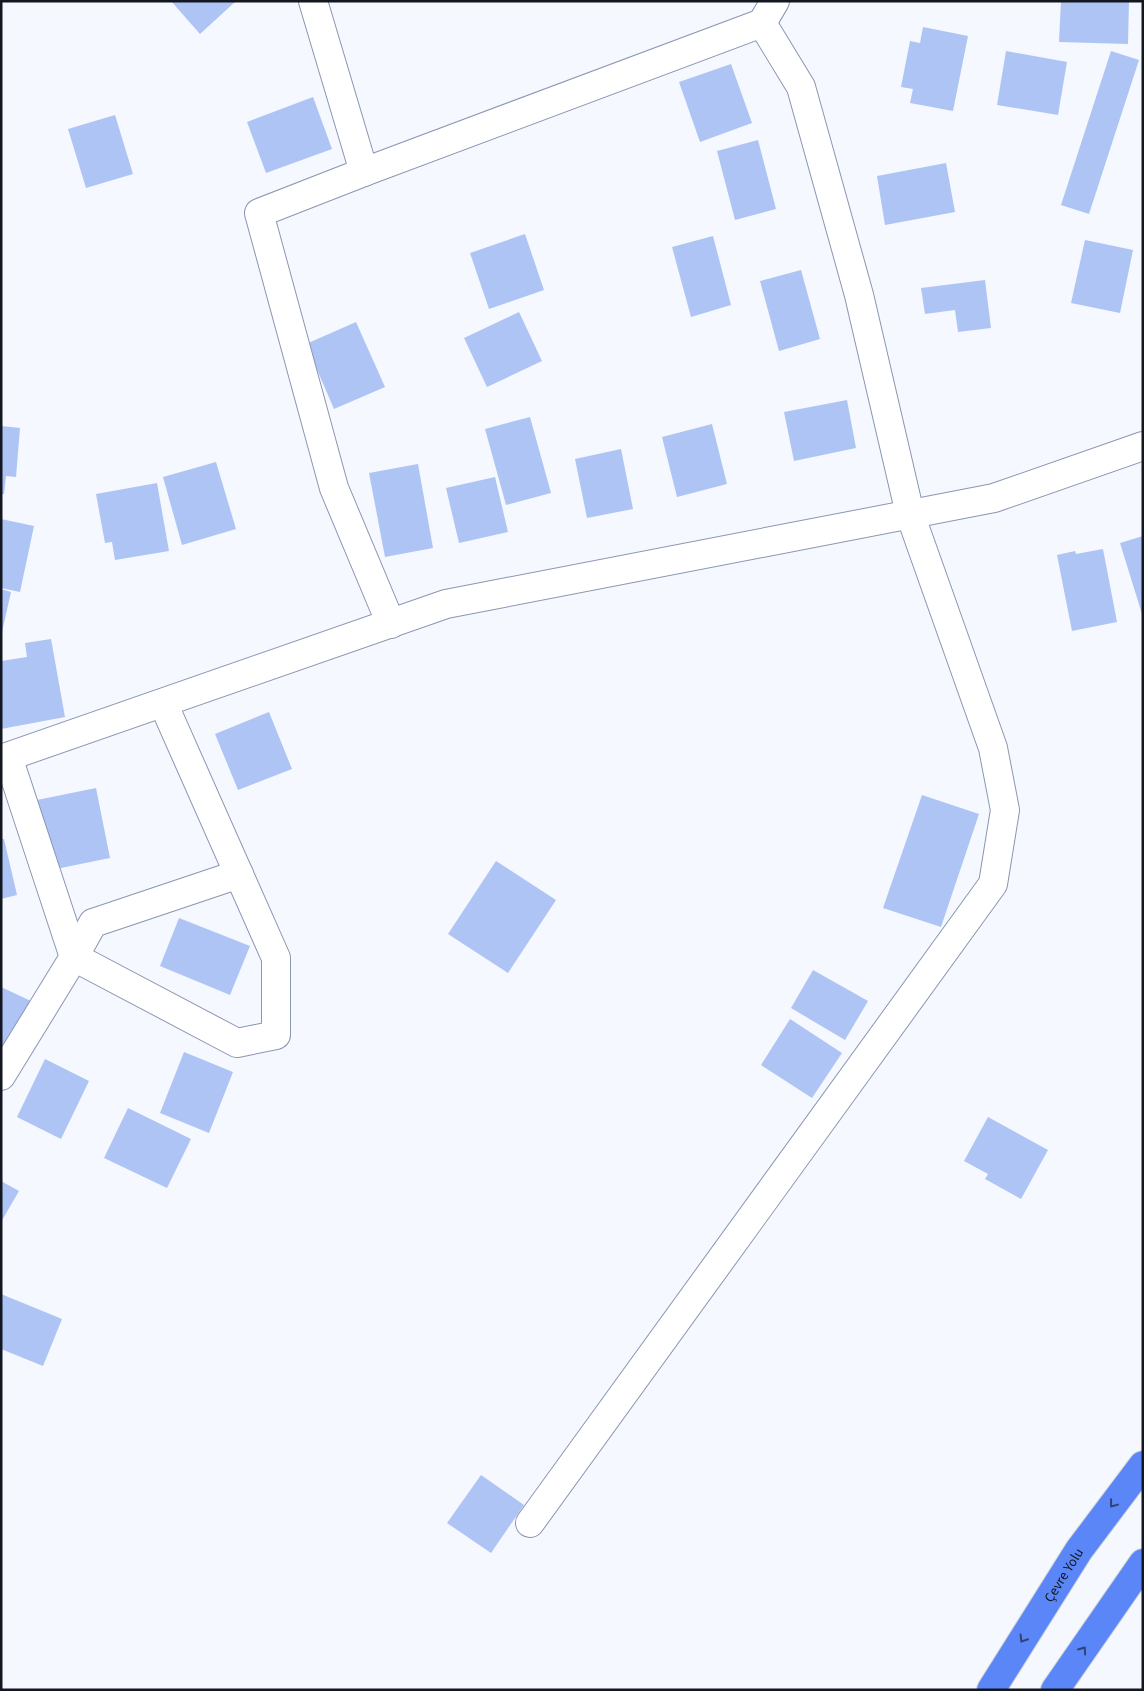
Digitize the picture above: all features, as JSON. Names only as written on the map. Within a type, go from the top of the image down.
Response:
[{"type":"highway","name":"Çevre Yolu","points":[[991,1690],[1079,1550],[1143,1465]]},
{"type":"highway","points":[[1055,1690],[1143,1563]]},
{"type":"street","points":[[313,1],[364,172]]},
{"type":"street","points":[[390,624],[334,488],[259,213],[769,12],[801,87],[859,295],[910,514],[993,748],[1005,810],[993,884],[530,1524]]},
{"type":"street","points":[[163,703],[276,958],[276,1035],[237,1044],[74,957],[4,758],[446,604],[994,498],[1143,446]]},
{"type":"street","points":[[1,1076],[74,957],[93,922],[239,874]]},
{"type":"building","points":[[171,1],[236,1],[200,34]]},
{"type":"building","points":[[1061,1],[1129,1],[1128,44],[1059,42]]},
{"type":"building","points":[[923,27],[968,36],[953,111],[910,103],[913,89],[901,87],[910,41],[920,43]]},
{"type":"building","points":[[1006,51],[1067,62],[1058,115],[997,105]]},
{"type":"building","points":[[1111,51],[1139,60],[1089,214],[1061,205]]},
{"type":"building","points":[[731,64],[752,123],[700,142],[679,82]]},
{"type":"building","points":[[313,97],[332,149],[266,173],[247,122]]},
{"type":"building","points":[[115,115],[133,174],[86,188],[68,129]]},
{"type":"building","points":[[758,140],[776,209],[735,220],[717,151]]},
{"type":"building","points":[[946,163],[955,212],[885,225],[877,176]]},
{"type":"building","points":[[525,234],[544,290],[489,309],[470,253]]},
{"type":"building","points":[[713,236],[731,305],[691,317],[672,247]]},
{"type":"building","points":[[1085,240],[1133,250],[1120,313],[1071,303]]},
{"type":"building","points":[[801,270],[820,339],[779,351],[760,281]]},
{"type":"building","points":[[985,280],[991,328],[958,332],[955,310],[925,314],[921,288]]},
{"type":"building","points":[[519,312],[542,361],[487,387],[464,338]]},
{"type":"building","points":[[356,322],[385,387],[334,409],[306,344]]},
{"type":"building","points":[[847,400],[856,448],[794,461],[784,412]]},
{"type":"building","points":[[530,417],[551,493],[506,505],[485,429]]},
{"type":"building","points":[[712,424],[727,484],[677,497],[662,437]]},
{"type":"building","points":[[1,426],[20,428],[16,477],[6,476],[4,494],[1,494]]},
{"type":"building","points":[[621,449],[633,509],[587,518],[575,459]]},
{"type":"building","points":[[216,462],[236,529],[182,545],[163,477]]},
{"type":"building","points":[[418,464],[433,548],[385,557],[369,473]]},
{"type":"building","points":[[495,477],[508,532],[459,543],[446,488]]},
{"type":"building","points":[[157,483],[169,551],[115,560],[112,542],[105,543],[96,494]]},
{"type":"building","points":[[1,519],[34,526],[20,592],[1,588]]},
{"type":"building","points":[[1143,536],[1143,614],[1142,614],[1120,543]]},
{"type":"building","points":[[1103,549],[1117,622],[1072,631],[1057,555],[1075,551],[1076,554]]},
{"type":"building","points":[[1,589],[11,592],[2,632],[1,632]]},
{"type":"building","points":[[51,639],[65,717],[1,729],[1,661],[27,657],[25,643]]},
{"type":"building","points":[[269,712],[292,769],[238,790],[215,734]]},
{"type":"building","points":[[96,788],[110,858],[51,870],[37,800]]},
{"type":"building","points":[[922,795],[979,814],[941,927],[883,908]]},
{"type":"building","points":[[1,839],[4,839],[17,895],[1,899]]},
{"type":"building","points":[[496,861],[556,900],[508,973],[448,934]]},
{"type":"building","points":[[179,918],[250,946],[230,995],[160,966]]},
{"type":"building","points":[[813,970],[868,1001],[845,1040],[791,1008]]},
{"type":"building","points":[[1,987],[31,1001],[11,1048],[1,1044]]},
{"type":"building","points":[[790,1019],[842,1053],[812,1098],[761,1065]]},
{"type":"building","points":[[184,1052],[233,1072],[209,1133],[160,1113]]},
{"type":"building","points":[[45,1059],[89,1081],[61,1139],[17,1117]]},
{"type":"building","points":[[128,1108],[191,1139],[167,1188],[104,1158]]},
{"type":"building","points":[[988,1117],[1048,1150],[1021,1199],[985,1179],[988,1174],[964,1161]]},
{"type":"building","points":[[1,1181],[19,1191],[1,1222]]},
{"type":"building","points":[[1,1294],[62,1319],[43,1366],[1,1349]]},
{"type":"building","points":[[481,1475],[524,1505],[491,1553],[447,1523]]}]
